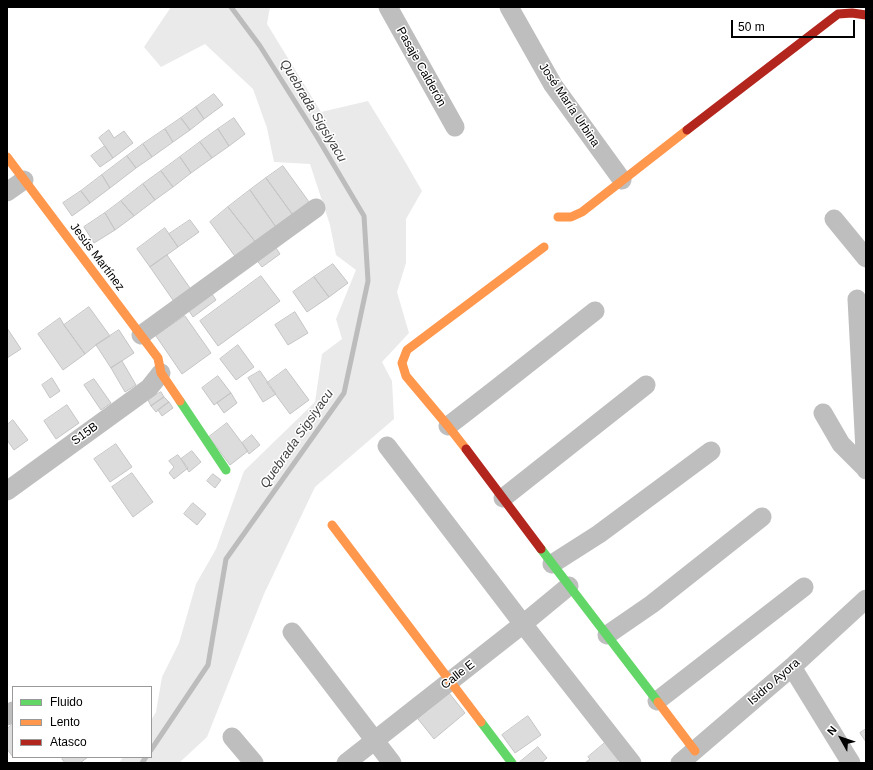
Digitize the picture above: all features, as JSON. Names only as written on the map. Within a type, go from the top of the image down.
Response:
[{"type":"street","name":"Pasaje Calderón","points":[[388,7],[454,127]]},
{"type":"street","name":"José María Urbina","points":[[508,7],[553,85],[622,180]]},
{"type":"street","points":[[558,217],[570,217],[582,212],[838,14],[854,13],[866,15]]},
{"type":"street","name":"Jesús Martínez","points":[[7,157],[158,358],[161,373],[226,470]]},
{"type":"street","points":[[7,192],[24,180]]},
{"type":"street","points":[[141,335],[316,208]]},
{"type":"street","points":[[834,219],[866,258]]},
{"type":"street","points":[[544,247],[408,350],[402,363],[406,376],[448,426],[695,751]]},
{"type":"street","points":[[857,299],[866,470]]},
{"type":"street","points":[[448,426],[595,311]]},
{"type":"street","name":"S15B","points":[[7,491],[149,388],[161,373]]},
{"type":"street","points":[[503,498],[646,385]]},
{"type":"street","points":[[823,413],[841,444],[866,470]]},
{"type":"street","points":[[387,446],[523,624],[632,763]]},
{"type":"street","points":[[552,564],[599,534],[711,451]]},
{"type":"street","points":[[607,636],[652,604],[762,517]]},
{"type":"street","points":[[332,525],[512,763]]},
{"type":"street","name":"Calle E","points":[[346,763],[569,586]]},
{"type":"street","points":[[657,701],[804,587]]},
{"type":"street","name":"Isidro Ayora","points":[[680,763],[792,667],[866,599]]},
{"type":"street","points":[[292,632],[392,763]]},
{"type":"street","points":[[792,667],[851,763]]},
{"type":"street","points":[[232,737],[254,763]]},
{"type":"shaded area","points":[[171,7],[270,7],[267,24],[321,112],[368,101],[422,191],[406,219],[406,263],[397,292],[409,333],[382,362],[392,381],[394,419],[315,487],[264,594],[207,737],[179,763],[119,763],[122,758],[152,758],[152,718],[156,712],[162,677],[179,643],[196,584],[216,549],[244,471],[315,402],[322,354],[342,339],[336,319],[356,270],[336,255],[330,225],[310,164],[274,162],[267,128],[253,89],[205,44],[161,67],[144,47]]},
{"type":"building","points":[[214,94],[223,105],[204,119],[196,107]]},
{"type":"building","points":[[196,107],[204,119],[190,130],[181,118]]},
{"type":"building","points":[[181,118],[190,130],[173,142],[165,129]]},
{"type":"building","points":[[234,118],[245,134],[229,146],[218,129]]},
{"type":"building","points":[[165,129],[173,142],[152,157],[143,144]]},
{"type":"building","points":[[218,129],[229,146],[212,158],[200,142]]},
{"type":"building","points":[[109,130],[114,138],[124,131],[133,143],[113,158],[99,138]]},
{"type":"building","points":[[200,142],[212,158],[191,173],[180,157]]},
{"type":"building","points":[[143,144],[152,157],[136,168],[127,156]]},
{"type":"building","points":[[105,146],[113,158],[100,167],[91,156]]},
{"type":"building","points":[[127,156],[136,168],[110,188],[102,175]]},
{"type":"building","points":[[180,157],[191,173],[173,187],[161,171]]},
{"type":"building","points":[[283,166],[312,206],[295,218],[266,178]]},
{"type":"building","points":[[161,171],[173,187],[155,200],[143,184]]},
{"type":"building","points":[[102,175],[110,188],[90,203],[81,191]]},
{"type":"building","points":[[266,178],[295,218],[278,230],[250,190]]},
{"type":"building","points":[[143,184],[155,200],[134,216],[121,201]]},
{"type":"building","points":[[250,190],[278,230],[257,244],[228,207]]},
{"type":"building","points":[[81,191],[90,203],[72,216],[63,203]]},
{"type":"building","points":[[121,201],[134,216],[115,230],[105,213]]},
{"type":"building","points":[[228,207],[257,244],[237,259],[210,222]]},
{"type":"building","points":[[105,213],[115,230],[94,243],[84,227]]},
{"type":"building","points":[[190,220],[199,232],[178,247],[169,234]]},
{"type":"building","points":[[165,228],[178,247],[150,267],[137,249]]},
{"type":"building","points":[[274,245],[280,254],[262,267],[255,258]]},
{"type":"building","points":[[167,255],[192,291],[175,303],[150,267]]},
{"type":"building","points":[[333,264],[348,283],[329,297],[314,277]]},
{"type":"building","points":[[261,276],[280,301],[218,346],[200,321]]},
{"type":"building","points":[[314,277],[329,297],[307,312],[293,292]]},
{"type":"building","points":[[210,291],[216,300],[193,317],[187,308]]},
{"type":"building","points":[[89,307],[110,336],[85,354],[64,325]]},
{"type":"building","points":[[295,312],[308,333],[288,345],[275,325]]},
{"type":"building","points":[[185,316],[211,353],[182,374],[156,336]]},
{"type":"building","points":[[60,318],[85,354],[63,370],[38,334]]},
{"type":"building","points":[[7,328],[21,349],[7,358]]},
{"type":"building","points":[[119,330],[134,353],[111,368],[96,345]]},
{"type":"building","points":[[238,345],[254,367],[236,380],[220,359]]},
{"type":"building","points":[[122,361],[136,385],[125,392],[111,368]]},
{"type":"building","points":[[286,369],[309,400],[290,414],[267,383]]},
{"type":"building","points":[[260,371],[276,394],[263,402],[248,378]]},
{"type":"building","points":[[218,376],[231,393],[214,405],[202,388]]},
{"type":"building","points":[[52,378],[60,391],[50,398],[42,385]]},
{"type":"building","points":[[94,379],[111,403],[101,410],[84,385]]},
{"type":"building","points":[[161,392],[164,397],[151,406],[148,400]]},
{"type":"building","points":[[231,393],[237,403],[224,413],[217,403]]},
{"type":"building","points":[[164,397],[169,402],[156,412],[151,406]]},
{"type":"building","points":[[169,402],[173,408],[162,416],[158,410]]},
{"type":"building","points":[[67,405],[79,423],[56,439],[44,421]]},
{"type":"building","points":[[13,420],[28,440],[14,450],[7,440],[7,425]]},
{"type":"building","points":[[227,423],[248,451],[230,465],[209,437]]},
{"type":"building","points":[[252,435],[260,445],[249,454],[242,443]]},
{"type":"building","points":[[116,444],[132,467],[110,482],[94,459]]},
{"type":"building","points":[[192,451],[201,462],[189,472],[181,459]]},
{"type":"building","points":[[178,455],[188,468],[174,479],[169,473],[174,467],[169,461]]},
{"type":"building","points":[[132,473],[153,502],[133,517],[112,487]]},
{"type":"building","points":[[213,474],[221,480],[215,488],[207,481]]},
{"type":"building","points":[[193,503],[206,514],[197,525],[184,514]]},
{"type":"building","points":[[449,693],[465,713],[434,739],[418,719]]},
{"type":"building","points":[[528,716],[541,735],[515,753],[502,735]]},
{"type":"building","points":[[12,725],[12,756],[7,749],[7,729]]},
{"type":"building","points":[[866,729],[866,742],[860,733]]},
{"type":"building","points":[[606,742],[620,759],[615,763],[585,763],[590,759],[588,757]]},
{"type":"building","points":[[538,747],[547,758],[541,763],[520,762]]},
{"type":"building","points":[[87,758],[80,763],[65,763],[62,759]]},
{"type":"waterway","name":"Quebrada Sigsiyacu","points":[[152,749],[208,665],[226,559],[344,393],[368,281],[364,216],[316,135],[260,46],[231,7]]},
{"type":"waterway","name":"Quebrada Sigsiyacu","points":[[142,763],[145,758]]},
{"type":"traffic: fast","points":[[180,401],[226,470]]},
{"type":"traffic: fast","points":[[541,549],[658,702]]},
{"type":"traffic: fast","points":[[481,722],[512,763]]},
{"type":"traffic: slow","points":[[558,217],[571,217],[582,212],[687,130]]},
{"type":"traffic: slow","points":[[7,157],[158,358],[161,373],[180,401]]},
{"type":"traffic: slow","points":[[466,449],[406,376],[402,363],[407,350],[544,247]]},
{"type":"traffic: slow","points":[[332,525],[481,722]]},
{"type":"traffic: slow","points":[[658,702],[695,751]]},
{"type":"traffic: jam","points":[[687,130],[838,14],[852,13],[866,15]]},
{"type":"traffic: jam","points":[[466,449],[541,549]]}]
